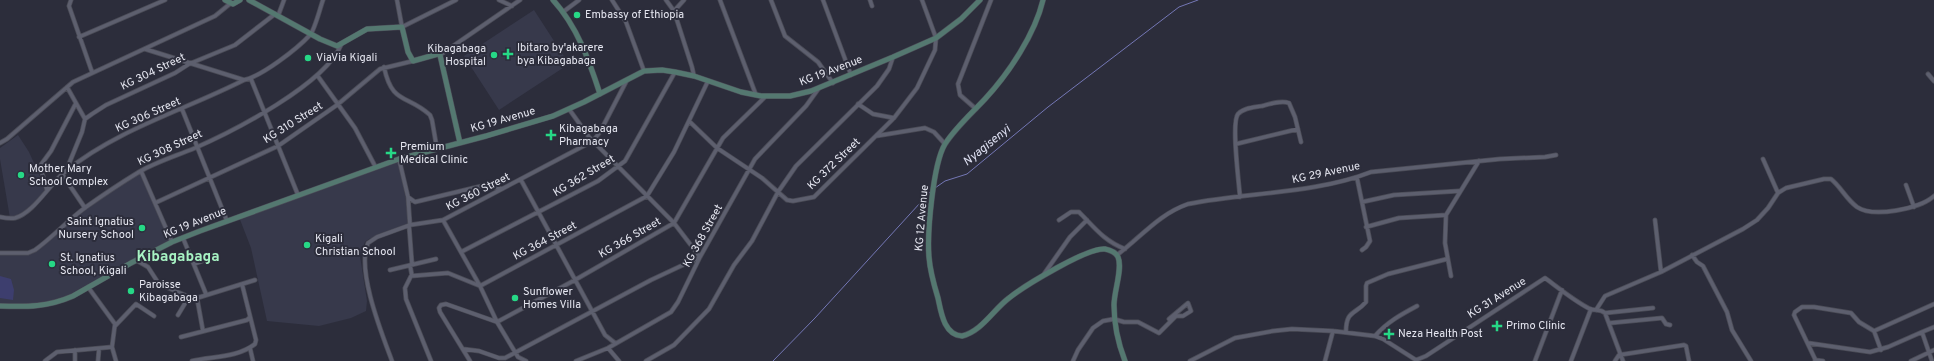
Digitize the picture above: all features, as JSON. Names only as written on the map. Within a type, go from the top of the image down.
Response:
[{"type":"street","points":[[71,0],[69,6],[92,72]]},
{"type":"street","points":[[80,37],[165,0]]},
{"type":"street","points":[[0,143],[7,139],[67,87],[92,72],[215,16],[228,2],[240,0]]},
{"type":"street","points":[[249,0],[333,45],[341,45],[356,34],[367,29],[402,27],[456,0]]},
{"type":"street","points":[[277,15],[284,0]]},
{"type":"street","points":[[310,34],[323,0]]},
{"type":"street","points":[[397,0],[408,52],[413,61],[438,54],[440,55],[520,0]]},
{"type":"street","points":[[499,0],[512,6]]},
{"type":"street","points":[[553,0],[563,12],[585,52],[600,94]]},
{"type":"street","points":[[563,12],[579,0]]},
{"type":"street","points":[[612,0],[626,22],[644,71]]},
{"type":"street","points":[[666,0],[674,11],[694,76]]},
{"type":"street","points":[[674,11],[684,0]]},
{"type":"street","points":[[720,0],[756,95]]},
{"type":"street","points":[[771,0],[785,36],[818,62],[833,83]]},
{"type":"street","points":[[823,0],[851,75]]},
{"type":"street","points":[[870,0],[872,6]]},
{"type":"street","points":[[922,0],[936,38]]},
{"type":"street","name":"KG 19 Avenue","points":[[0,306],[30,307],[50,305],[88,287],[172,242],[375,166],[460,143],[569,109],[600,94],[629,77],[644,71],[662,70],[675,72],[694,76],[756,95],[766,96],[790,96],[819,88],[936,38],[961,19],[980,0]]},
{"type":"street","points":[[976,109],[960,95],[958,84],[991,0]]},
{"type":"street","name":"KG 12 Avenue","points":[[1043,0],[1030,33],[1022,48],[999,81],[945,144],[939,158],[933,196],[929,258],[944,322],[952,332],[959,336],[970,333],[1009,298],[1043,277],[1088,253],[1106,249],[1117,255]]},
{"type":"street","name":"KG 304 Street","points":[[86,120],[106,105],[175,73],[189,64],[235,45],[277,15]]},
{"type":"street","name":"KG 306 Street","points":[[0,217],[15,218],[21,215],[34,205],[46,190],[64,172],[104,144],[182,110],[244,80],[251,79],[296,47],[310,34]]},
{"type":"street","name":"KG 372 Street","points":[[689,121],[717,148],[762,178],[787,200],[793,201],[814,197],[894,118],[910,99],[925,74],[934,53],[936,38]]},
{"type":"street","name":"KG 308 Street","points":[[0,253],[28,252],[35,250],[85,208],[141,171],[197,147],[264,112],[317,75],[335,57],[341,45]]},
{"type":"street","points":[[145,49],[244,80]]},
{"type":"street","points":[[440,55],[460,143]]},
{"type":"street","points":[[646,361],[674,345],[711,307],[734,265],[758,231],[778,192],[796,166],[884,77],[894,57]]},
{"type":"street","name":"KG 310 Street","points":[[155,203],[278,146],[337,105],[374,73],[384,67],[413,61]]},
{"type":"street","points":[[384,67],[391,89],[398,96],[430,115],[437,149]]},
{"type":"street","name":"KG 362 Street","points":[[461,252],[598,181],[618,168],[625,161],[675,72]]},
{"type":"street","points":[[1928,74],[1934,81]]},
{"type":"street","points":[[317,75],[360,137],[375,166]]},
{"type":"street","points":[[594,141],[629,77]]},
{"type":"street","points":[[251,79],[298,195]]},
{"type":"street","name":"KG 364 Street","points":[[480,286],[647,196],[657,182],[708,81]]},
{"type":"street","points":[[67,87],[86,120],[64,172],[85,208]]},
{"type":"street","name":"KG 368 Street","points":[[576,361],[608,348],[671,312],[678,302],[700,257],[748,170],[760,152],[806,106],[819,88]]},
{"type":"street","name":"KG 366 Street","points":[[497,322],[575,280],[674,223],[690,199],[723,138],[766,96]]},
{"type":"street","points":[[1240,197],[1236,144],[1236,117],[1239,113],[1246,109],[1285,102],[1291,106],[1301,142]]},
{"type":"street","points":[[46,190],[40,166],[51,151],[76,103]]},
{"type":"street","points":[[858,104],[873,114],[894,118]]},
{"type":"street","points":[[463,349],[479,351],[502,358],[700,257],[674,223],[618,168],[594,141],[569,109]]},
{"type":"street","points":[[182,110],[227,221]]},
{"type":"street","points":[[876,136],[925,128],[934,132],[945,144]]},
{"type":"street","points":[[1236,144],[1298,129]]},
{"type":"street","name":"KG 360 Street","points":[[392,360],[370,300],[365,263],[366,248],[370,240],[410,225],[443,220],[594,141]]},
{"type":"street","name":"KG 29 Avenue","points":[[1117,255],[1158,220],[1176,208],[1202,201],[1290,190],[1357,178],[1372,172],[1479,161],[1545,158],[1556,155]]},
{"type":"street","points":[[399,159],[408,197],[410,225],[412,276],[405,288],[406,299],[431,361]]},
{"type":"street","points":[[1763,159],[1778,193]]},
{"type":"street","points":[[1451,276],[1445,242],[1446,215],[1479,161]]},
{"type":"street","points":[[141,171],[172,242]]},
{"type":"street","points":[[1357,178],[1370,241],[1362,250]]},
{"type":"street","points":[[1571,361],[1594,310],[1605,296],[1662,272],[1752,223],[1768,208],[1778,193],[1786,188],[1798,184],[1831,179],[1857,207],[1868,212],[1875,213],[1914,207],[1934,196]]},
{"type":"street","points":[[521,180],[540,212],[556,245],[605,335],[615,344]]},
{"type":"street","points":[[408,197],[415,202],[486,185],[502,189]]},
{"type":"street","points":[[1906,185],[1914,207]]},
{"type":"street","points":[[1362,202],[1394,195],[1460,191]]},
{"type":"street","points":[[1059,220],[1074,211],[1079,212],[1109,242],[1125,249]]},
{"type":"street","points":[[1366,227],[1399,218],[1446,215]]},
{"type":"street","points":[[443,220],[480,286],[497,322],[518,357],[526,361]]},
{"type":"street","points":[[1043,277],[1061,248],[1087,220]]},
{"type":"street","points":[[1655,220],[1662,272]]},
{"type":"street","points":[[183,238],[206,294]]},
{"type":"street","points":[[1117,255],[1119,266],[1114,295],[1114,319],[1125,361]]},
{"type":"street","points":[[1692,255],[1697,262],[1703,266],[1726,312],[1732,330],[1751,361]]},
{"type":"street","points":[[194,264],[217,256]]},
{"type":"street","points":[[390,270],[436,259]]},
{"type":"street","points":[[1346,332],[1346,322],[1350,314],[1366,302],[1367,283],[1388,274],[1447,259]]},
{"type":"street","points":[[136,260],[148,266],[160,284],[187,296],[187,300],[178,315]]},
{"type":"street","points":[[412,276],[448,273],[480,286]]},
{"type":"street","name":"KG 31 Avenue","points":[[1190,361],[1235,338],[1292,329],[1346,332],[1375,336],[1416,361],[1426,356],[1545,278],[1594,310],[1602,310],[1605,313]]},
{"type":"street","points":[[203,331],[197,301],[198,297],[255,280]]},
{"type":"street","points":[[192,361],[231,355],[250,348],[255,344],[256,340],[242,284]]},
{"type":"street","points":[[88,287],[115,326]]},
{"type":"street","points":[[1535,361],[1562,290]]},
{"type":"street","points":[[1073,361],[1078,350],[1093,328],[1103,321],[1114,319],[1124,322],[1138,322],[1159,333],[1176,316],[1183,316],[1191,311],[1188,303],[1169,319]]},
{"type":"street","points":[[116,361],[112,347],[115,326],[136,304],[154,316]]},
{"type":"street","points":[[1874,331],[1934,304]]},
{"type":"street","points":[[470,361],[440,312],[439,308],[441,305],[452,306],[497,322]]},
{"type":"street","points":[[1375,336],[1400,315],[1417,306]]},
{"type":"street","points":[[1824,361],[1816,360],[1794,315],[1795,312],[1802,307],[1814,307],[1851,313],[1859,322],[1874,331],[1881,350]]},
{"type":"street","points":[[1623,361],[1619,355],[1610,323],[1605,313],[1653,308]]},
{"type":"street","points":[[181,337],[247,320],[250,317]]},
{"type":"street","points":[[1610,323],[1662,318],[1666,324],[1670,325]]},
{"type":"street","points":[[1808,343],[1870,352],[1881,350],[1934,327]]},
{"type":"street","points":[[1325,361],[1333,331]]},
{"type":"street","points":[[1922,332],[1932,361]]},
{"type":"street","points":[[1615,361],[1619,355],[1671,346],[1686,346],[1689,361]]},
{"type":"street","points":[[45,361],[57,352],[112,347]]},
{"type":"street","points":[[250,348],[252,361]]},
{"type":"street","points":[[608,348],[619,361]]},
{"type":"street","points":[[98,361],[99,349]]},
{"type":"street","points":[[75,350],[75,361]]},
{"type":"street","points":[[1911,361],[1934,350]]},
{"type":"street","points":[[386,361],[392,360]]},
{"type":"shaded area","name":"Kibagabaga Hospital","points":[[534,10],[569,64],[499,110],[464,56]]},
{"type":"shaded area","name":"Mother Mary School Complex","points":[[18,135],[29,152],[46,190],[34,205],[21,215],[10,218],[0,159],[0,148]]},
{"type":"shaded area","name":"Kigali Christian School","points":[[399,159],[410,225],[369,239],[365,242],[360,256],[367,301],[366,311],[351,318],[319,326],[267,321],[251,248],[239,217]]},
{"type":"shaded area","points":[[141,171],[172,242],[56,303],[0,306],[0,253],[28,253],[35,250],[85,208]]},
{"type":"shaded area","points":[[0,276],[11,279],[14,290],[13,300],[0,298]]},
{"type":"waterway","name":"Nyagisenyi","points":[[935,188],[945,181],[967,174],[1048,107],[1179,7],[1198,0]]},
{"type":"waterway","name":"Nyagisenyi","points":[[773,361],[815,318],[931,191]]},
{"type":"place","name":"Embassy of Ethiopia","points":[[577,15]]},
{"type":"place","name":"Ibitaro by'akarere bya Kibagabaga","points":[[508,54]]},
{"type":"place","name":"Kibagabaga Hospital","points":[[494,55]]},
{"type":"place","name":"ViaVia Kigali","points":[[308,58]]},
{"type":"place","name":"Kibagabaga Pharmacy","points":[[551,135]]},
{"type":"place","name":"Premium Medical Clinic","points":[[391,153]]},
{"type":"place","name":"Mother Mary School Complex","points":[[21,175]]},
{"type":"place","name":"Saint Ignatius Nursery School","points":[[142,228]]},
{"type":"place","name":"Kigali Christian School","points":[[307,245]]},
{"type":"place","name":"St. Ignatius School, Kigali","points":[[52,264]]},
{"type":"place","name":"Paroisse Kibagabaga","points":[[131,291]]},
{"type":"place","name":"Sunflower Homes Villa","points":[[515,298]]},
{"type":"place","name":"Primo Clinic","points":[[1497,326]]},
{"type":"place","name":"Neza Health Post","points":[[1389,334]]},
{"type":"district","name":"Kibagabaga","points":[[178,257]]}]
